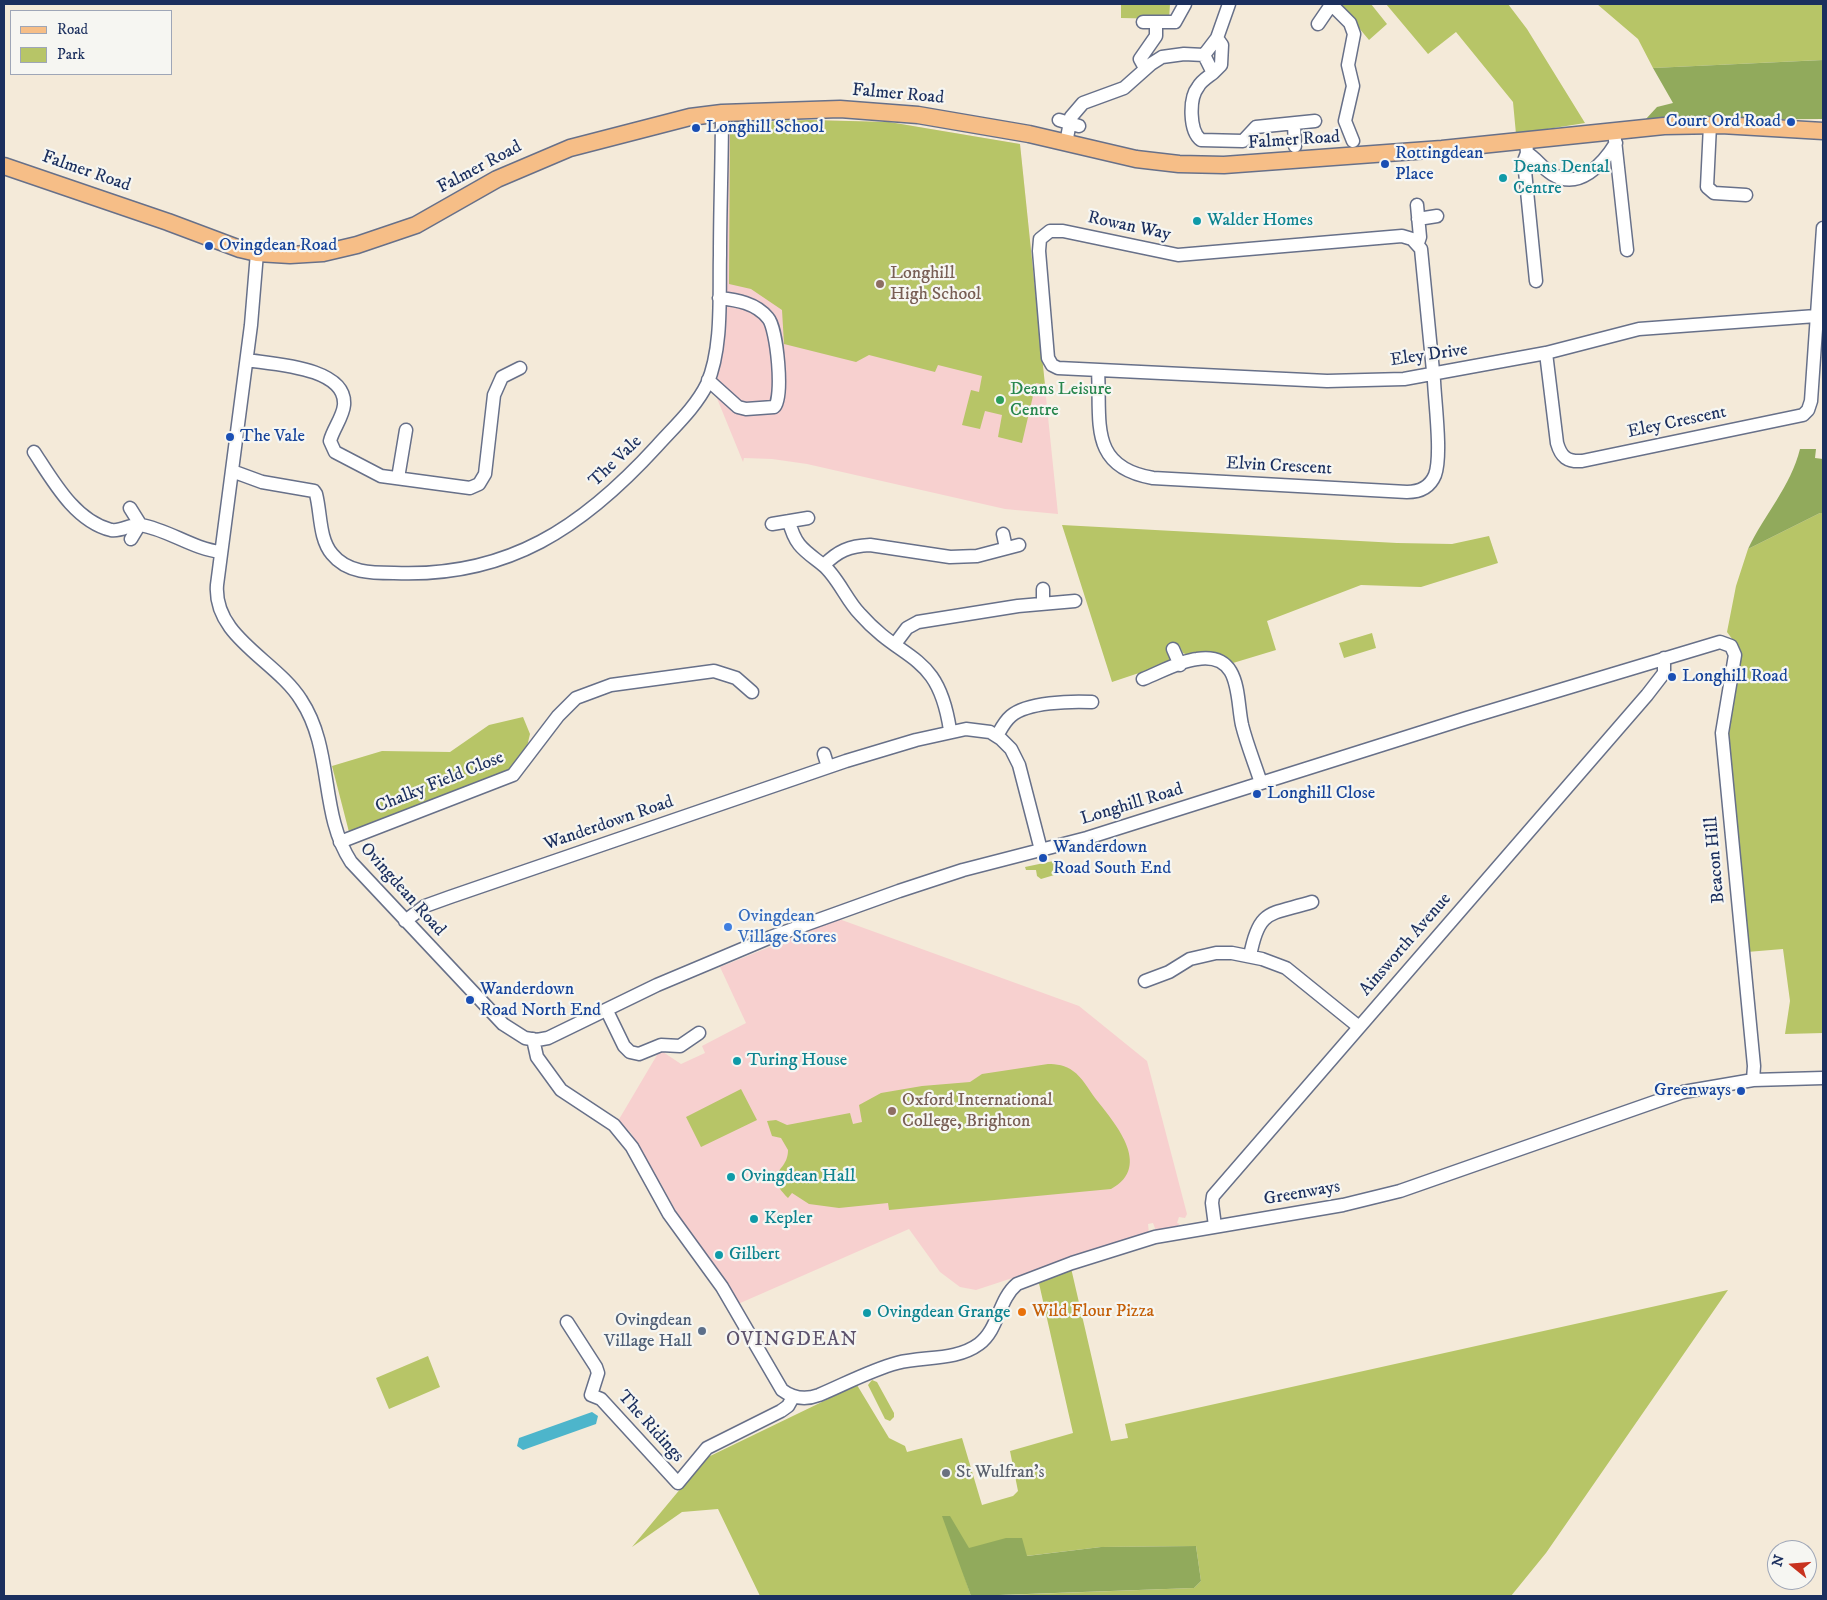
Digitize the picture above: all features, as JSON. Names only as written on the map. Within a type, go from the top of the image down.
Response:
[{"type":"main road","name":"Falmer Road","points":[[4,166],[168,222],[240,249],[257,253],[323,253],[365,243],[416,225],[497,179],[570,148],[690,117],[722,113],[840,109],[918,115],[1011,130],[1136,159],[1179,164],[1224,165],[1254,165],[1527,147],[1615,137],[1664,126],[1710,125],[1823,131]]},
{"type":"street","points":[[1145,68],[1140,61],[1141,56],[1156,36],[1149,22],[1175,22],[1185,4]]},
{"type":"street","points":[[1066,143],[1069,123],[1073,113],[1082,103],[1124,88],[1145,68],[1162,57],[1204,55],[1217,38],[1228,4]]},
{"type":"street","points":[[1318,24],[1331,4],[1350,23],[1354,34],[1348,65],[1353,86],[1345,120],[1354,141]]},
{"type":"street","points":[[1217,38],[1222,45],[1221,65],[1198,86],[1194,95],[1193,129],[1199,139],[1244,141],[1256,127],[1315,122]]},
{"type":"street","points":[[1204,55],[1213,73]]},
{"type":"street","name":"The Vale","points":[[232,471],[262,482],[314,490],[318,499],[325,542],[335,558],[351,568],[383,573],[414,574],[466,569],[495,561],[535,546],[550,538],[595,506],[618,486],[664,438],[697,400],[708,380],[714,355],[719,298],[722,113]]},
{"type":"street","points":[[1294,125],[1295,146]]},
{"type":"street","points":[[1710,125],[1707,188],[1714,194],[1746,196]]},
{"type":"street","points":[[1527,147],[1553,174],[1576,178],[1598,168],[1615,137]]},
{"type":"street","points":[[1615,137],[1627,250]]},
{"type":"street","points":[[1527,147],[1524,161],[1536,282]]},
{"type":"street","points":[[1417,205],[1420,237],[1418,243],[1422,252],[1433,375]]},
{"type":"street","points":[[1418,219],[1437,216]]},
{"type":"street","points":[[1816,316],[1823,228]]},
{"type":"street","name":"Rowan Way","points":[[1048,356],[1039,245],[1043,235],[1050,231],[1063,231],[1178,255],[1402,236],[1410,237],[1418,243]]},
{"type":"street","name":"Ovingdean Road","points":[[257,253],[255,292],[247,360],[216,591],[222,616],[234,634],[278,671],[303,702],[321,743],[334,825],[340,842],[351,862],[502,1024],[515,1034],[533,1040]]},
{"type":"street","points":[[708,380],[732,403],[741,408],[774,407],[778,404],[780,388],[770,320],[749,304],[719,298]]},
{"type":"street","name":"Eley Crescent","points":[[1546,353],[1559,450],[1569,460],[1582,461],[1804,414],[1808,410],[1811,401],[1816,316]]},
{"type":"street","name":"Eley Drive","points":[[1048,356],[1051,363],[1058,368],[1327,381],[1404,379],[1546,353],[1639,328],[1816,316]]},
{"type":"street","points":[[247,360],[300,368],[334,382],[342,392],[344,403],[331,434],[331,448],[335,452],[381,476],[470,488],[479,484],[485,474],[494,395],[502,377],[520,368]]},
{"type":"street","name":"Elvin Crescent","points":[[1098,370],[1103,442],[1114,462],[1130,473],[1153,478],[1407,492],[1424,488],[1432,480],[1436,471],[1433,375]]},
{"type":"street","points":[[398,478],[406,430]]},
{"type":"street","points":[[34,452],[41,473],[86,519],[117,530],[140,524],[201,548],[221,552]]},
{"type":"street","points":[[130,508],[140,524]]},
{"type":"street","points":[[772,524],[808,518]]},
{"type":"street","points":[[789,521],[798,544],[824,565],[859,614],[877,632],[922,664],[936,680],[943,695],[950,730]]},
{"type":"street","points":[[131,539],[140,524]]},
{"type":"street","points":[[824,565],[840,551],[858,545],[870,545],[950,557],[977,556],[1013,547],[1003,534]]},
{"type":"street","points":[[1043,589],[1043,603]]},
{"type":"street","points":[[895,644],[907,628],[918,622],[1043,603],[1075,601]]},
{"type":"street","name":"Longhill Road","points":[[533,1040],[548,1038],[657,985],[814,921],[944,876],[1096,835],[1467,718],[1713,643],[1724,642]]},
{"type":"street","name":"Beacon Hill","points":[[1724,642],[1732,648],[1735,655],[1722,733],[1754,1066],[1753,1080]]},
{"type":"street","points":[[1174,649],[1180,665]]},
{"type":"street","points":[[1143,679],[1195,659],[1207,658],[1217,661],[1230,671],[1238,689],[1242,724],[1261,783]]},
{"type":"street","name":"Ainsworth Avenue","points":[[1215,1226],[1213,1196],[1647,695],[1664,673],[1664,658]]},
{"type":"street","points":[[1644,665],[1650,679],[1647,695]]},
{"type":"street","name":"Chalky Field Close","points":[[340,842],[513,775],[558,716],[576,698],[610,685],[714,671],[736,678],[752,692]]},
{"type":"street","points":[[1041,850],[1017,761],[1010,749],[997,736],[1010,718],[1024,709],[1074,701],[1092,702]]},
{"type":"street","name":"Wanderdown Road","points":[[405,921],[430,904],[828,767],[950,730],[973,728],[997,736]]},
{"type":"street","points":[[824,754],[828,767]]},
{"type":"street","points":[[1250,956],[1260,922],[1279,906],[1312,902]]},
{"type":"street","points":[[1144,981],[1158,970],[1206,955],[1227,952],[1250,956],[1280,965],[1359,1026]]},
{"type":"street","points":[[606,1011],[624,1046],[630,1052],[639,1054],[661,1045],[682,1052],[699,1033]]},
{"type":"street","points":[[533,1040],[537,1057],[561,1090],[614,1126],[632,1147],[669,1214],[722,1287],[782,1390],[793,1397]]},
{"type":"street","name":"Greenways","points":[[793,1397],[806,1399],[819,1395],[896,1363],[956,1354],[972,1348],[987,1336],[1005,1297],[1012,1288],[1023,1280],[1155,1237],[1343,1205],[1400,1191],[1653,1100],[1711,1086],[1753,1080],[1823,1078]]},
{"type":"street","name":"The Ridings","points":[[567,1322],[596,1366],[598,1373],[591,1395],[601,1399],[678,1483],[707,1448],[780,1411],[788,1406],[793,1397]]},
{"type":"shaded area","name":"Longhill High School","points":[[809,120],[889,122],[1020,144],[1058,514],[1005,509],[807,464],[772,459],[744,458],[743,462],[714,391],[724,344],[729,129],[734,123]]},
{"type":"shaded area","name":"Oxford International College, Brighton","points":[[839,919],[1079,1006],[1147,1061],[1187,1214],[1185,1218],[1179,1217],[1177,1223],[1180,1224],[1176,1227],[1156,1231],[1153,1223],[1148,1224],[1149,1233],[976,1290],[960,1287],[940,1272],[909,1229],[738,1304],[682,1222],[631,1133],[618,1121],[660,1050],[681,1064],[705,1053],[702,1046],[746,1023],[720,967]]},
{"type":"green space","points":[[1121,4],[1170,4],[1169,19],[1121,18]]},
{"type":"green space","points":[[1339,4],[1371,4],[1387,24],[1369,40]]},
{"type":"green space","points":[[1386,4],[1508,4],[1527,29],[1585,123],[1516,134],[1513,102],[1456,32],[1428,54]]},
{"type":"green space","points":[[1597,4],[1823,4],[1823,63],[1822,60],[1653,68],[1638,39]]},
{"type":"green space","points":[[1823,60],[1823,119],[1645,120],[1657,107],[1673,103],[1653,68]]},
{"type":"green space","name":"Longhill High School","points":[[809,120],[889,122],[1020,144],[1045,385],[1036,383],[1022,443],[998,437],[1002,415],[985,411],[980,429],[962,425],[971,390],[979,392],[982,376],[938,365],[935,372],[869,355],[856,362],[784,344],[782,310],[751,289],[729,284],[730,126],[734,123]]},
{"type":"green space","points":[[1800,449],[1816,449],[1815,458],[1823,459],[1823,513],[1748,549],[1784,488],[1796,463]]},
{"type":"green space","points":[[1823,513],[1823,1033],[1785,1034],[1790,1001],[1783,949],[1747,952],[1727,724],[1741,651],[1727,632],[1736,586],[1748,549]]},
{"type":"green space","points":[[1062,525],[1397,543],[1452,544],[1489,536],[1498,563],[1421,587],[1361,585],[1267,621],[1276,650],[1233,663],[1225,658],[1187,655],[1183,653],[1179,645],[1168,648],[1169,663],[1112,682]]},
{"type":"green space","points":[[1372,633],[1376,648],[1344,658],[1339,643]]},
{"type":"green space","points":[[523,717],[530,734],[525,755],[504,773],[349,832],[332,766],[382,751],[450,752],[489,725]]},
{"type":"green space","points":[[1058,860],[1061,873],[1041,879],[1037,876],[1036,870],[1026,870],[1025,867]]},
{"type":"green space","points":[[1048,1064],[1067,1067],[1079,1077],[1111,1119],[1126,1143],[1130,1156],[1129,1168],[1123,1179],[1111,1189],[889,1210],[888,1203],[839,1208],[809,1204],[792,1193],[788,1198],[780,1189],[776,1177],[787,1158],[788,1150],[781,1138],[772,1136],[767,1121],[776,1120],[787,1125],[850,1113],[853,1124],[862,1122],[859,1105],[881,1093],[922,1086],[970,1082],[982,1074]]},
{"type":"green space","points":[[741,1089],[757,1120],[701,1147],[686,1117]]},
{"type":"green space","points":[[1071,1268],[1111,1441],[1128,1438],[1125,1424],[1728,1290],[1546,1553],[1511,1596],[977,1596],[1194,1588],[1201,1581],[1196,1546],[1101,1547],[1026,1556],[963,1572],[971,1596],[760,1596],[718,1509],[682,1512],[632,1547],[706,1458],[857,1385],[889,1438],[905,1446],[907,1452],[962,1438],[982,1505],[1013,1496],[1018,1491],[1010,1451],[1073,1433],[1038,1279]]},
{"type":"green space","points":[[428,1356],[440,1387],[389,1409],[376,1378]]},
{"type":"green space","points":[[872,1380],[877,1382],[894,1413],[894,1417],[890,1421],[885,1419],[868,1385]]},
{"type":"green space","points":[[942,1516],[950,1516],[969,1548],[1006,1538],[1022,1538],[1027,1556],[1101,1547],[1196,1546],[1201,1581],[1194,1588],[971,1596]]},
{"type":"water","points":[[592,1412],[598,1416],[596,1424],[523,1450],[517,1446],[519,1438]]},
{"type":"place","name":"Court Ord Road","points":[[1791,122]]},
{"type":"place","name":"Longhill School","points":[[696,128]]},
{"type":"place","name":"Rottingdean Place","points":[[1385,164]]},
{"type":"place","name":"Deans Dental Centre","points":[[1503,178]]},
{"type":"place","name":"Walder Homes","points":[[1197,221]]},
{"type":"place","name":"Ovingdean Road","points":[[209,246]]},
{"type":"place","name":"Longhill High School","points":[[880,284]]},
{"type":"place","name":"Deans Leisure Centre","points":[[1000,400]]},
{"type":"place","name":"The Vale","points":[[230,437]]},
{"type":"place","name":"Longhill Road","points":[[1672,677]]},
{"type":"place","name":"Longhill Close","points":[[1257,794]]},
{"type":"place","name":"Wanderdown Road South End","points":[[1043,858]]},
{"type":"place","name":"Ovingdean Village Stores","points":[[728,927]]},
{"type":"place","name":"Wanderdown Road North End","points":[[470,1000]]},
{"type":"place","name":"Turing House","points":[[737,1061]]},
{"type":"place","name":"Greenways","points":[[1741,1091]]},
{"type":"place","name":"Oxford International College, Brighton","points":[[892,1111]]},
{"type":"place","name":"Ovingdean Hall","points":[[731,1177]]},
{"type":"place","name":"Kepler","points":[[754,1219]]},
{"type":"place","name":"Gilbert","points":[[719,1255]]},
{"type":"place","name":"Wild Flour Pizza","points":[[1022,1312]]},
{"type":"place","name":"Ovingdean Grange","points":[[867,1313]]},
{"type":"place","name":"Ovingdean Village Hall","points":[[702,1331]]},
{"type":"place","name":"St Wulfran's","points":[[946,1473]]},
{"type":"district","name":"OVINGDEAN","points":[[792,1341]]}]
